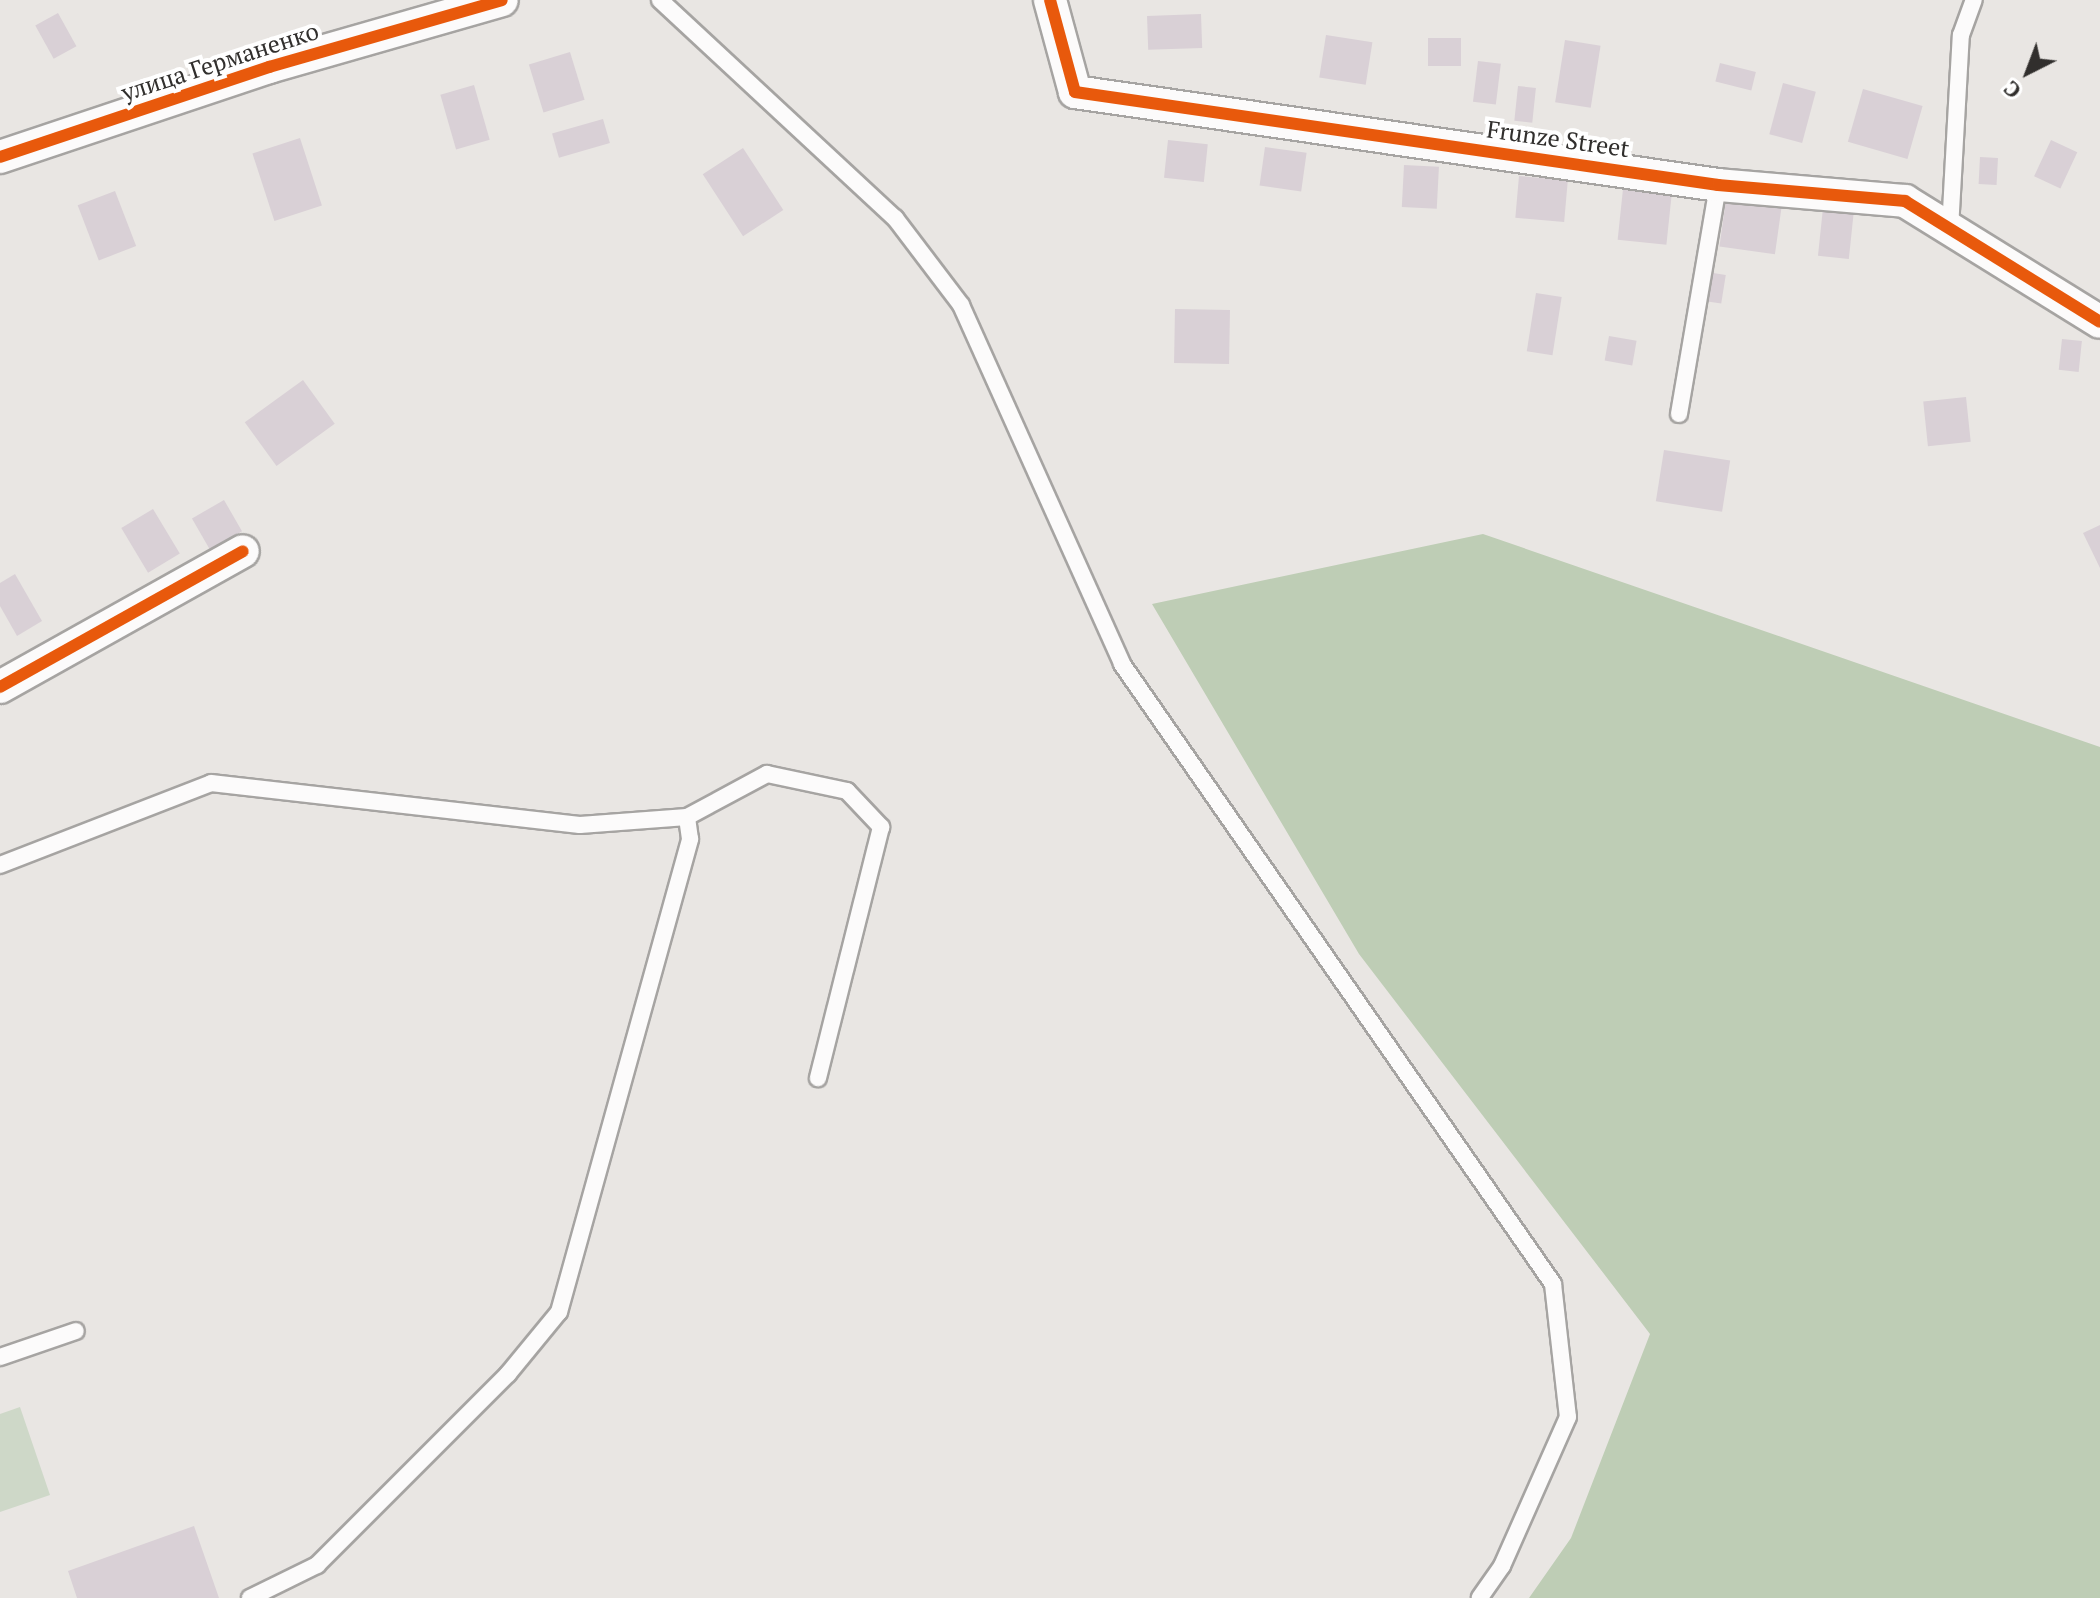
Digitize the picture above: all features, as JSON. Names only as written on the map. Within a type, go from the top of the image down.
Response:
[{"type":"street","name":"улица Германенко","points":[[0,157],[269,67],[502,0]]},
{"type":"street","name":"Frunze Street","points":[[1050,0],[1075,92],[1718,185],[1905,201],[2100,322]]},
{"type":"street","points":[[0,687],[243,551]]},
{"type":"lane","points":[[660,0],[895,218],[961,305],[1122,664],[1553,1284],[1568,1417],[1502,1566],[1480,1598]]},
{"type":"lane","points":[[1950,229],[1961,35],[1974,0]]},
{"type":"lane","points":[[1679,414],[1718,185]]},
{"type":"lane","points":[[0,865],[211,783],[580,825],[687,817],[767,774],[847,791],[881,827],[818,1078]]},
{"type":"lane","points":[[250,1598],[317,1565],[508,1374],[559,1312],[690,839],[687,817]]},
{"type":"lane","points":[[0,1357],[76,1331]]},
{"type":"green space","points":[[1483,534],[2100,747],[2100,1598],[1529,1598],[1571,1538],[1650,1334],[1359,954],[1152,604]]},
{"type":"green space","points":[[20,1407],[50,1495],[0,1512],[0,1414]]},
{"type":"building","points":[[58,13],[76,46],[54,59],[35,26]]},
{"type":"building","points":[[1201,14],[1202,48],[1148,50],[1147,16]]},
{"type":"building","points":[[1326,35],[1372,42],[1366,85],[1319,77]]},
{"type":"building","points":[[1428,38],[1461,38],[1461,66],[1428,66]]},
{"type":"building","points":[[1565,40],[1601,46],[1591,108],[1555,102]]},
{"type":"building","points":[[570,52],[585,100],[543,112],[529,65]]},
{"type":"building","points":[[1478,61],[1501,64],[1496,104],[1473,102]]},
{"type":"building","points":[[1720,63],[1756,72],[1751,90],[1715,81]]},
{"type":"building","points":[[1783,83],[1816,92],[1802,143],[1769,134]]},
{"type":"building","points":[[474,85],[490,140],[456,149],[440,95]]},
{"type":"building","points":[[1518,86],[1536,88],[1532,123],[1514,121]]},
{"type":"building","points":[[1863,89],[1923,106],[1907,159],[1848,142]]},
{"type":"building","points":[[603,119],[610,143],[559,158],[552,134]]},
{"type":"building","points":[[300,138],[322,206],[274,221],[252,153]]},
{"type":"building","points":[[1168,140],[1208,144],[1204,182],[1164,178]]},
{"type":"building","points":[[2051,140],[2077,152],[2060,189],[2034,176]]},
{"type":"building","points":[[1265,147],[1307,153],[1301,191],[1260,186]]},
{"type":"building","points":[[743,148],[783,210],[743,236],[703,174]]},
{"type":"building","points":[[1980,157],[1998,158],[1997,185],[1979,184]]},
{"type":"building","points":[[1404,165],[1439,167],[1437,209],[1402,207]]},
{"type":"building","points":[[1519,176],[1568,180],[1564,222],[1515,218]]},
{"type":"building","points":[[1623,189],[1672,194],[1666,245],[1618,240]]},
{"type":"building","points":[[115,191],[136,246],[99,260],[78,205]]},
{"type":"building","points":[[1726,200],[1781,208],[1775,254],[1719,247]]},
{"type":"building","points":[[1823,208],[1854,211],[1849,259],[1818,256]]},
{"type":"building","points":[[1707,272],[1726,275],[1721,304],[1702,301]]},
{"type":"building","points":[[1536,293],[1562,297],[1552,355],[1527,351]]},
{"type":"building","points":[[1175,309],[1230,310],[1229,364],[1174,363]]},
{"type":"building","points":[[1609,336],[1637,341],[1632,365],[1605,361]]},
{"type":"building","points":[[2062,339],[2082,341],[2079,372],[2059,370]]},
{"type":"building","points":[[303,380],[335,424],[276,466],[245,422]]},
{"type":"building","points":[[1966,397],[1971,442],[1928,446],[1923,401]]},
{"type":"building","points":[[1664,450],[1730,460],[1722,512],[1656,501]]},
{"type":"building","points":[[224,500],[242,531],[210,550],[192,518]]},
{"type":"building","points":[[153,509],[180,554],[148,573],[121,528]]},
{"type":"building","points":[[2100,525],[2100,568],[2083,533]]},
{"type":"building","points":[[15,574],[42,621],[17,636],[0,606],[0,583]]},
{"type":"building","points":[[194,1526],[219,1598],[77,1598],[68,1571]]},
{"type":"cycle path","points":[[0,157],[269,67],[502,0]]},
{"type":"cycle path","points":[[1050,0],[1075,92],[1718,185],[1905,201],[2100,322]]},
{"type":"cycle path","points":[[0,687],[243,551]]}]
